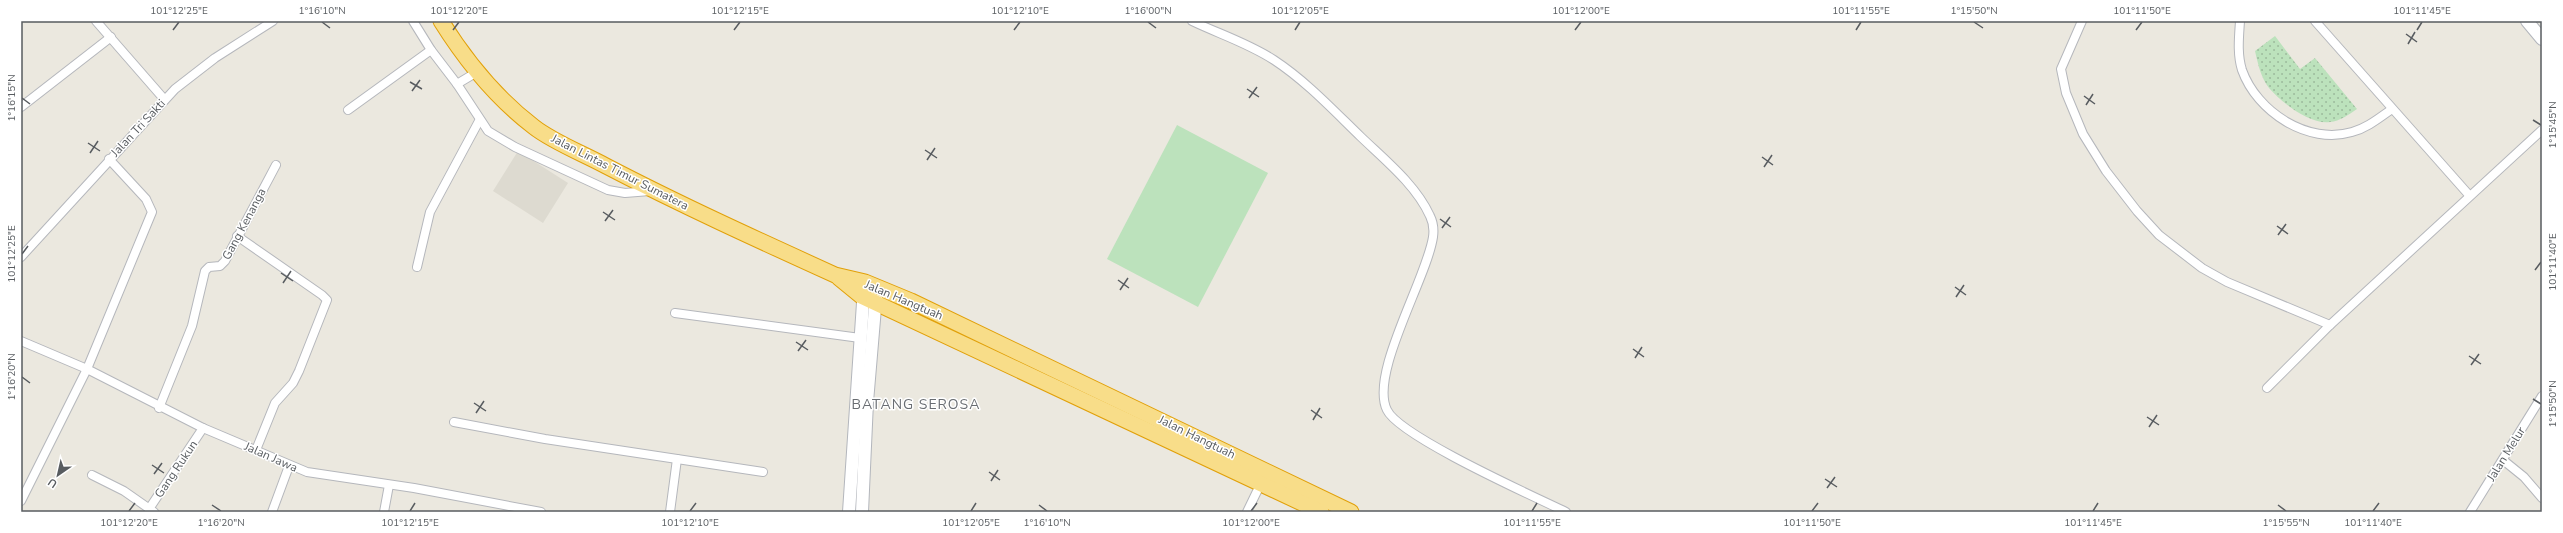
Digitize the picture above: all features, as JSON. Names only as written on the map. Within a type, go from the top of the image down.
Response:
[{"type":"highway","name":"Jalan Lintas Timur Sumatera","points":[[441,21],[462,55],[503,100],[535,128],[652,190],[835,275]]},
{"type":"highway","name":"Jalan Hangtuah","points":[[835,275],[868,288],[1153,416],[1351,512]]},
{"type":"highway","name":"Jalan Hangtuah","points":[[868,288],[875,303],[1321,512]]},
{"type":"highway","points":[[1148,431],[1153,416]]},
{"type":"street","points":[[96,21],[164,99]]},
{"type":"street","points":[[413,21],[431,50],[457,84],[479,121],[488,131],[515,147],[608,190],[625,193],[652,190]]},
{"type":"street","points":[[1192,21],[1252,46],[1292,72],[1402,177],[1430,215],[1433,237],[1424,269],[1396,336],[1385,382],[1383,396],[1386,410],[1394,421],[1445,452],[1566,512]]},
{"type":"street","points":[[2082,21],[2061,69],[2066,93],[2083,134],[2106,171],[2137,211],[2159,235],[2202,268],[2227,282],[2330,325]]},
{"type":"street","points":[[2240,21],[2238,42],[2242,70],[2257,96],[2280,118],[2302,130],[2330,135],[2352,132],[2373,123],[2392,109]]},
{"type":"street","points":[[2315,21],[2470,195]]},
{"type":"street","points":[[2527,21],[2542,39]]},
{"type":"street","name":"Jalan Tri Sakti","points":[[21,257],[164,99],[215,58],[270,22]]},
{"type":"street","points":[[21,107],[111,37]]},
{"type":"street","points":[[348,110],[431,50]]},
{"type":"street","points":[[457,84],[477,72]]},
{"type":"street","points":[[417,268],[430,212],[479,121]]},
{"type":"street","points":[[2267,388],[2330,325],[2542,130]]},
{"type":"street","points":[[21,501],[87,369],[152,212],[146,199],[109,159]]},
{"type":"street","name":"Gang Kenanga","points":[[159,408],[192,326],[205,270],[223,264],[276,165]]},
{"type":"street","points":[[237,236],[327,300],[299,371],[293,383],[275,403],[256,450]]},
{"type":"street","points":[[849,512],[860,338],[868,288]]},
{"type":"street","points":[[862,512],[867,402],[875,303]]},
{"type":"street","points":[[675,313],[860,338]]},
{"type":"street","name":"Jalan Jawa","points":[[21,341],[87,369],[159,408],[289,466],[338,478],[389,485],[540,512]]},
{"type":"street","name":"Jalan Melur","points":[[2470,512],[2542,396]]},
{"type":"street","points":[[454,422],[763,472]]},
{"type":"street","name":"Gang Rukun","points":[[151,510],[203,428]]},
{"type":"street","points":[[670,512],[678,459]]},
{"type":"street","points":[[2503,460],[2524,477],[2542,498]]},
{"type":"street","points":[[272,512],[289,466]]},
{"type":"street","points":[[92,475],[124,491],[151,510]]},
{"type":"street","points":[[1247,512],[1261,483]]},
{"type":"street","points":[[384,512],[389,485]]},
{"type":"street","points":[[851,490],[864,489]]},
{"type":"shaded area","points":[[518,151],[568,183],[543,223],[493,191]]},
{"type":"green space","points":[[2275,36],[2300,69],[2315,58],[2357,109],[2337,120],[2322,122],[2305,116],[2281,100],[2269,88],[2264,80],[2255,51]]},
{"type":"green space","points":[[1177,125],[1268,173],[1198,307],[1107,259]]},
{"type":"district","name":"BATANG SEROSA","points":[[916,404]]}]
